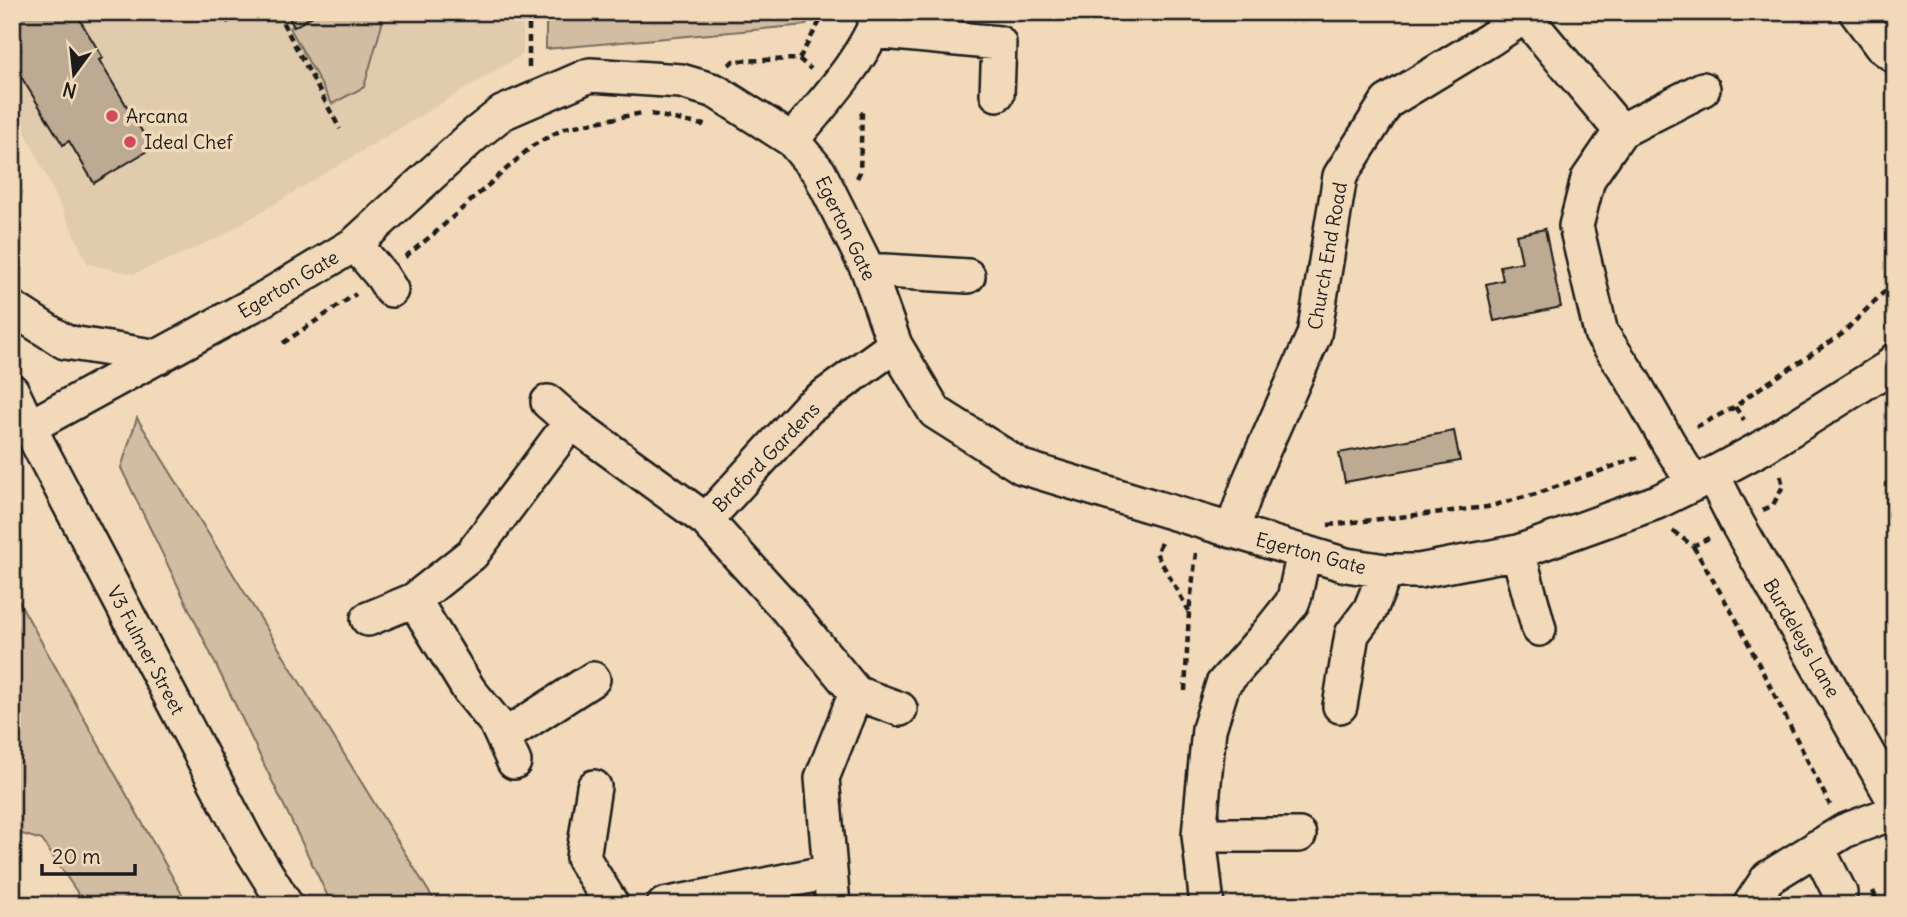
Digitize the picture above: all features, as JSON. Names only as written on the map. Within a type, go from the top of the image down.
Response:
[{"type":"street","points":[[1856,12],[1881,46],[1895,56]]},
{"type":"street","points":[[1527,14],[1620,131],[1703,89]]},
{"type":"street","name":"Church End Road","points":[[1232,531],[1250,480],[1314,335],[1340,176],[1388,102],[1527,14]]},
{"type":"street","points":[[792,140],[835,88],[877,22],[999,44],[997,94]]},
{"type":"street","name":"Egerton Gate","points":[[29,427],[260,301],[355,244],[502,113],[590,75],[681,80],[715,91],[792,140],[819,172],[868,270],[895,345],[935,412],[1022,467],[1346,565],[1386,571],[1419,571],[1518,552],[1657,502],[1763,447],[1892,368]]},
{"type":"street","name":"Burdeleys Lane","points":[[1620,131],[1588,179],[1576,226],[1601,332],[1668,442],[1703,479],[1737,523],[1895,802]]},
{"type":"street","points":[[355,244],[387,283]]},
{"type":"street","points":[[868,270],[968,276]]},
{"type":"street","points":[[12,308],[65,342],[159,357]]},
{"type":"street","name":"Braford Gardens","points":[[706,520],[808,408],[895,345]]},
{"type":"street","name":"V3 Fulmer Street","points":[[12,391],[248,844],[286,905]]},
{"type":"street","name":"Braford Gardens","points":[[369,619],[414,600],[472,554],[559,412],[706,520],[787,609],[856,693]]},
{"type":"street","points":[[1207,905],[1199,835],[1209,729],[1223,684],[1292,603],[1304,552]]},
{"type":"street","points":[[1518,552],[1539,629]]},
{"type":"street","points":[[1340,706],[1352,634],[1370,610],[1386,571]]},
{"type":"street","points":[[414,600],[469,690],[496,723],[508,750],[593,679]]},
{"type":"street","points":[[833,905],[822,778],[856,693],[900,709]]},
{"type":"street","points":[[594,787],[583,858],[612,905]]},
{"type":"street","points":[[1750,905],[1769,878],[1830,839],[1895,812]]},
{"type":"street","points":[[1199,835],[1299,835]]},
{"type":"street","points":[[1830,839],[1854,887]]},
{"type":"street","points":[[664,905],[830,872]]},
{"type":"path","points":[[226,22],[244,12]]},
{"type":"path","points":[[277,12],[340,129]]},
{"type":"path","points":[[283,343],[387,283],[436,233],[543,139],[565,128],[646,112],[702,125],[723,71],[733,61],[799,59],[825,12]]},
{"type":"path","points":[[1162,541],[1156,553],[1189,612]]},
{"type":"path","points":[[1693,546],[1737,621],[1830,839]]},
{"type":"path","points":[[1854,887],[1879,905]]},
{"type":"shaded area","points":[[12,12],[523,12],[523,54],[218,238],[134,274],[88,264],[12,104]]},
{"type":"shaded area","points":[[319,12],[381,12],[382,24],[364,87],[332,104],[290,28]]},
{"type":"shaded area","points":[[546,12],[811,12],[806,25],[546,49]]},
{"type":"shaded area","points":[[137,418],[437,905],[332,905],[121,468]]},
{"type":"shaded area","points":[[12,589],[188,905],[84,905],[42,840],[12,831]]},
{"type":"building","points":[[27,12],[75,12],[103,58],[99,60],[152,148],[94,183],[69,141],[63,145],[12,62],[12,57],[21,51],[12,36],[12,21]]},
{"type":"building","points":[[286,12],[319,12],[294,27]]},
{"type":"building","points":[[1545,229],[1561,307],[1494,321],[1486,284],[1503,280],[1500,266],[1522,262],[1516,235]]},
{"type":"building","points":[[1454,431],[1460,461],[1345,482],[1339,453]]},
{"type":"place","name":"Arcana","points":[[112,116]]},
{"type":"place","name":"Ideal Chef","points":[[130,142]]}]
